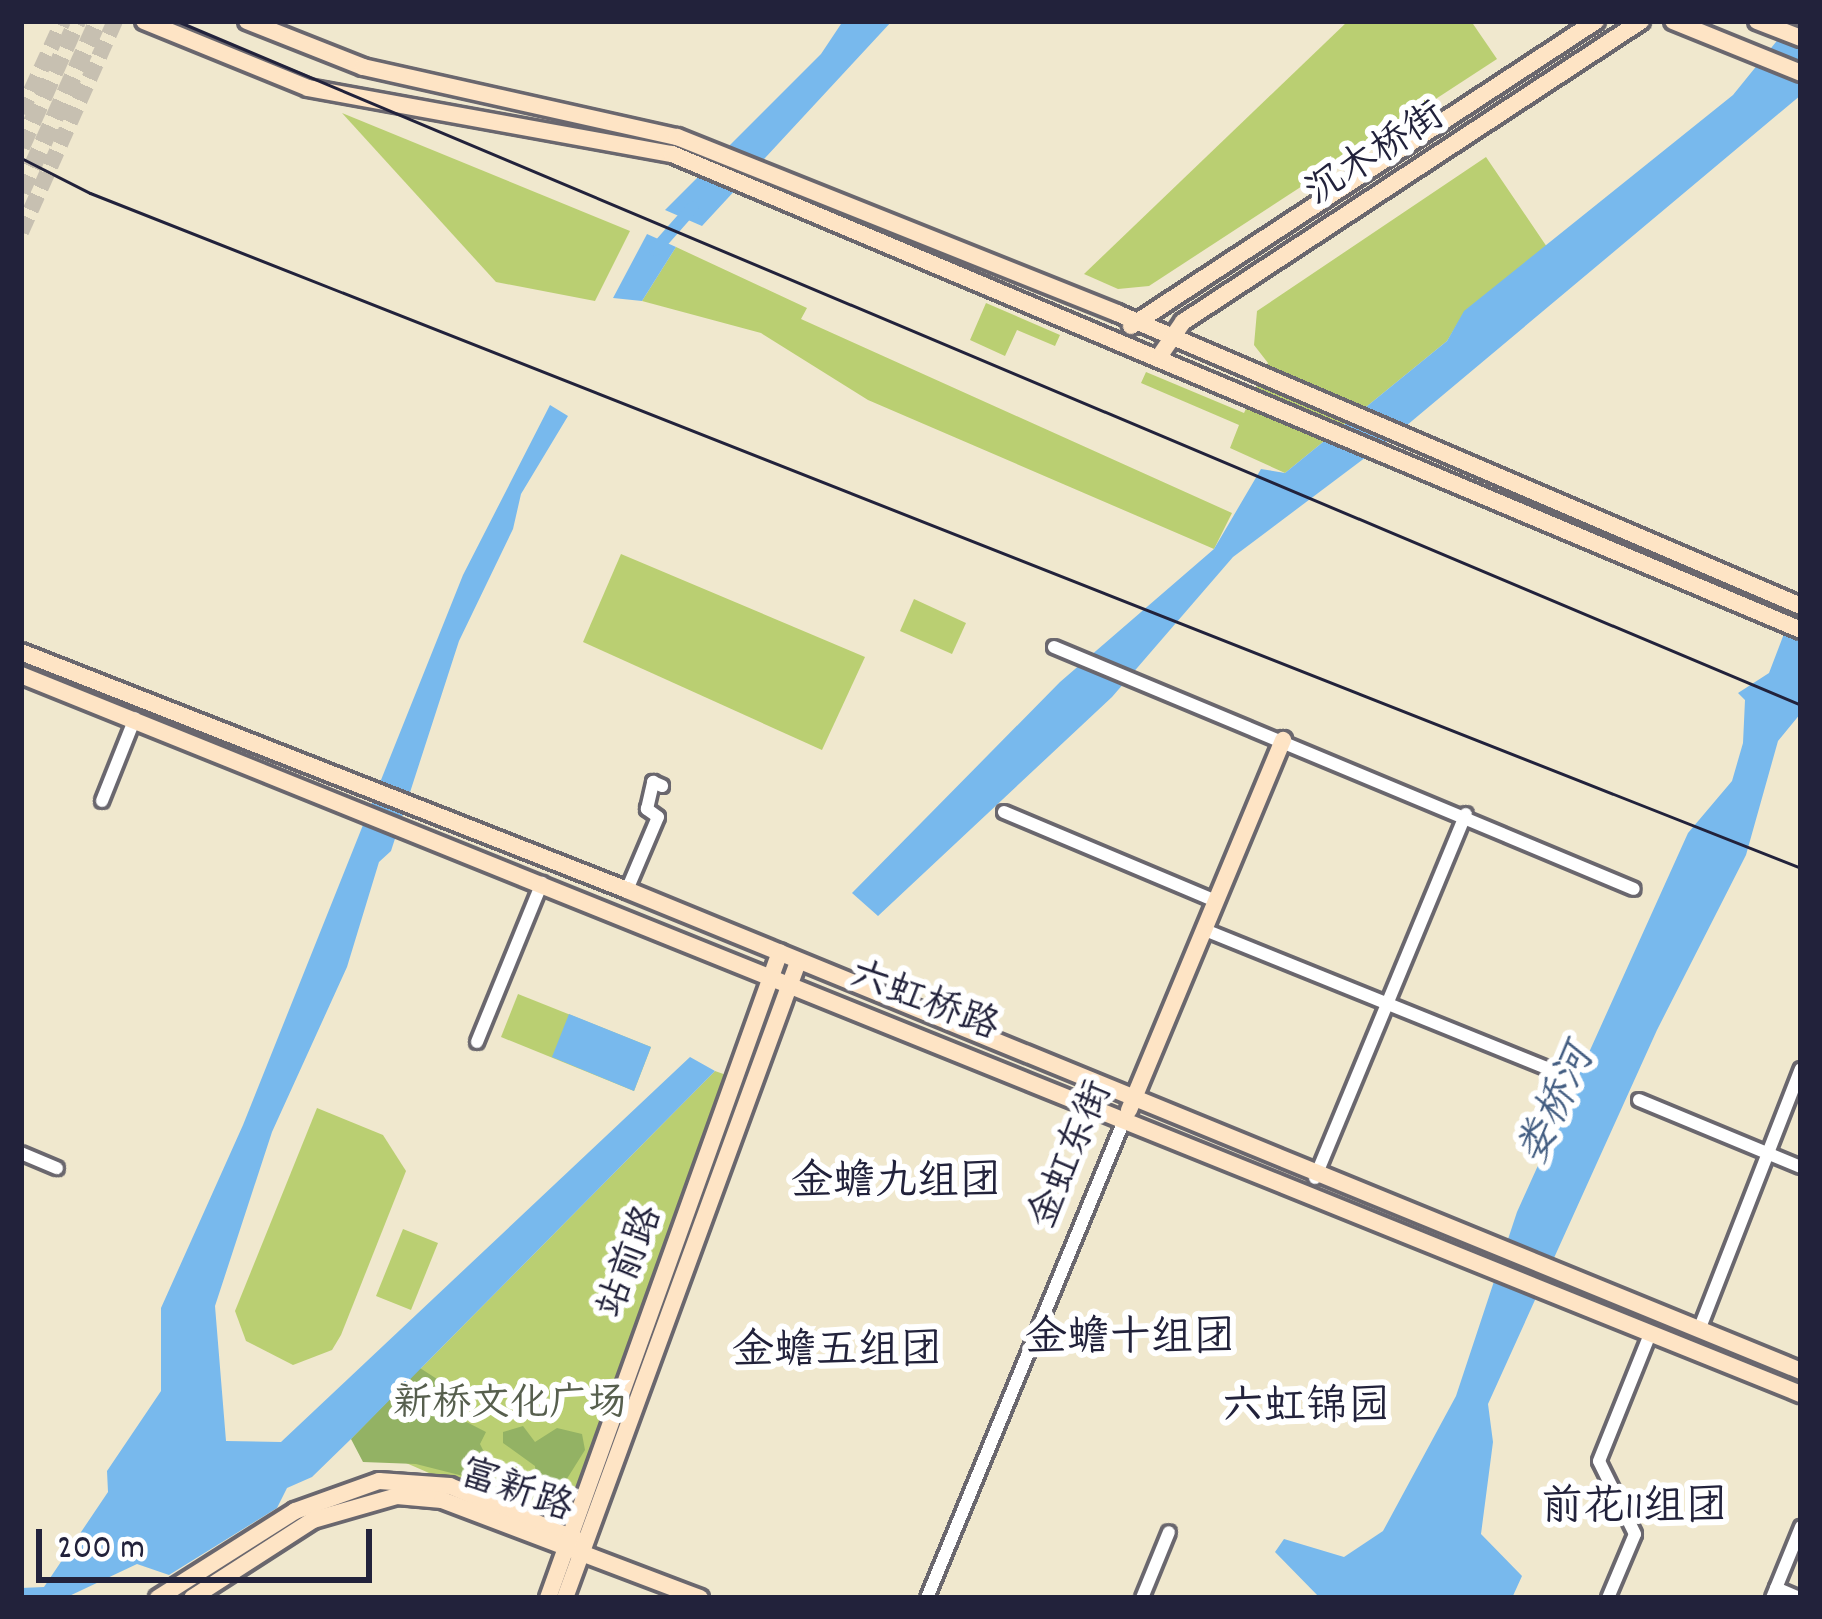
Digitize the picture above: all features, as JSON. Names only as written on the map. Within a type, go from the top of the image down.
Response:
[{"type":"street","points":[[144,21],[308,88],[672,154],[1801,630]]},
{"type":"street","points":[[247,21],[363,67],[677,137],[1133,320],[1801,606]]},
{"type":"street","name":"沉木桥街","points":[[1133,320],[1249,255],[1596,21]]},
{"type":"street","name":"沉木桥街","points":[[1159,358],[1170,336],[1641,21]]},
{"type":"street","points":[[1673,21],[1801,73]]},
{"type":"street","points":[[1763,23],[1801,38]]},
{"type":"street","points":[[1124,342],[1133,320]]},
{"type":"street","points":[[1054,647],[1466,814],[1634,889]]},
{"type":"street","name":"六虹桥路","points":[[21,652],[781,952],[1315,1178],[1650,1334],[1801,1394]]},
{"type":"street","name":"六虹桥路","points":[[21,675],[542,883],[769,983],[852,1009],[1123,1123],[1465,1249]]},
{"type":"street","points":[[102,801],[135,718]]},
{"type":"street","name":"金虹东街","points":[[927,1598],[1282,740]]},
{"type":"street","points":[[627,890],[658,817],[647,809],[653,782],[662,786]]},
{"type":"street","points":[[1004,812],[1216,901]]},
{"type":"street","points":[[1315,1178],[1466,814]]},
{"type":"street","points":[[477,1042],[542,883]]},
{"type":"street","points":[[1205,930],[1559,1073]]},
{"type":"street","name":"站前路","points":[[565,1598],[574,1545],[781,952]]},
{"type":"street","name":"站前路","points":[[548,1598],[574,1545],[798,962]]},
{"type":"street","points":[[1699,1330],[1801,1070]]},
{"type":"street","points":[[1639,1100],[1801,1167]]},
{"type":"street","points":[[21,1153],[57,1168]]},
{"type":"street","name":"六虹桥路","points":[[1579,1297],[1699,1330],[1801,1371]]},
{"type":"street","points":[[1608,1598],[1635,1534],[1599,1460],[1650,1334]]},
{"type":"street","name":"富新路","points":[[158,1598],[296,1511],[379,1481],[450,1486],[574,1545]]},
{"type":"street","name":"富新路","points":[[192,1598],[313,1520],[397,1496],[442,1500],[574,1545]]},
{"type":"street","points":[[1800,1598],[1774,1593],[1801,1527]]},
{"type":"street","points":[[1142,1598],[1169,1532]]},
{"type":"street","points":[[574,1545],[700,1598]]},
{"type":"green space","points":[[1348,21],[1471,21],[1497,59],[1149,286],[1118,289],[1084,274]]},
{"type":"green space","points":[[342,113],[630,231],[595,301],[496,282]]},
{"type":"green space","points":[[1486,157],[1547,247],[1465,311],[1447,341],[1285,473],[1230,448],[1239,425],[1141,383],[1146,372],[1244,413],[1268,363],[1254,345],[1257,311]]},
{"type":"green space","points":[[676,247],[807,308],[801,319],[1232,513],[1214,549],[868,400],[761,333],[642,301]]},
{"type":"green space","points":[[986,303],[1060,335],[1055,346],[1017,330],[1005,356],[970,340]]},
{"type":"green space","points":[[621,554],[865,657],[822,750],[583,642]]},
{"type":"green space","points":[[914,599],[966,623],[952,654],[900,631]]},
{"type":"green space","points":[[518,994],[651,1047],[634,1091],[501,1037]]},
{"type":"green space","name":"新桥文化广场","points":[[715,1071],[729,1076],[575,1501],[539,1521],[351,1439]]},
{"type":"green space","points":[[317,1108],[383,1135],[406,1171],[341,1335],[332,1350],[293,1365],[246,1341],[235,1311]]},
{"type":"green space","points":[[403,1229],[438,1243],[411,1310],[376,1296]]},
{"type":"green space","points":[[420,1368],[440,1381],[449,1413],[486,1432],[480,1444],[489,1462],[479,1480],[416,1464],[363,1462],[351,1439]]},
{"type":"green space","points":[[523,1426],[535,1442],[557,1428],[582,1434],[585,1450],[553,1501],[538,1502],[535,1466],[503,1443],[503,1432]]},
{"type":"water","points":[[843,21],[892,21],[702,226],[665,210],[821,54]]},
{"type":"water","points":[[1793,21],[1801,21],[1801,95],[1394,436],[1233,557],[1112,697],[878,916],[852,893],[1060,682],[1214,549],[1261,469],[1285,473],[1447,341],[1464,311],[1733,95]]},
{"type":"water","points":[[647,234],[676,247],[642,301],[613,298]]},
{"type":"water","points":[[550,405],[568,416],[521,494],[513,529],[459,641],[391,851],[379,862],[347,967],[272,1132],[215,1306],[226,1441],[281,1442],[690,1057],[715,1071],[312,1477],[287,1488],[277,1508],[169,1575],[137,1564],[65,1598],[21,1598],[21,1588],[44,1587],[108,1492],[107,1471],[161,1391],[161,1308],[243,1125],[463,575]]},
{"type":"water","points":[[1801,589],[1801,713],[1778,741],[1746,855],[1657,1030],[1488,1404],[1493,1442],[1481,1534],[1522,1576],[1512,1598],[1320,1598],[1275,1552],[1284,1539],[1344,1557],[1383,1531],[1456,1396],[1517,1212],[1688,833],[1732,781],[1743,743],[1745,700],[1738,693],[1769,673]]},
{"type":"water","points":[[569,1014],[651,1047],[634,1091],[552,1057]]},
{"type":"waterway","points":[[655,250],[693,207]]},
{"type":"tunnel","points":[[21,113],[63,21]]},
{"type":"tunnel","points":[[21,147],[77,21]]},
{"type":"tunnel","points":[[21,192],[98,21]]},
{"type":"tunnel","points":[[21,232],[115,21]]},
{"type":"railway","points":[[177,21],[1801,705]]},
{"type":"railway","points":[[21,158],[90,193],[1801,868]]},
{"type":"district","name":"金蟾九组团","points":[[896,1185]]},
{"type":"district","name":"金蟾十组团","points":[[1130,1341]]},
{"type":"district","name":"金蟾五组团","points":[[837,1354]]},
{"type":"district","name":"六虹锦园","points":[[1306,1410]]},
{"type":"district","name":"前花11组团","points":[[1634,1510]]},
{"type":"water label","name":"娄桥河","points":[[1559,1106]]}]
